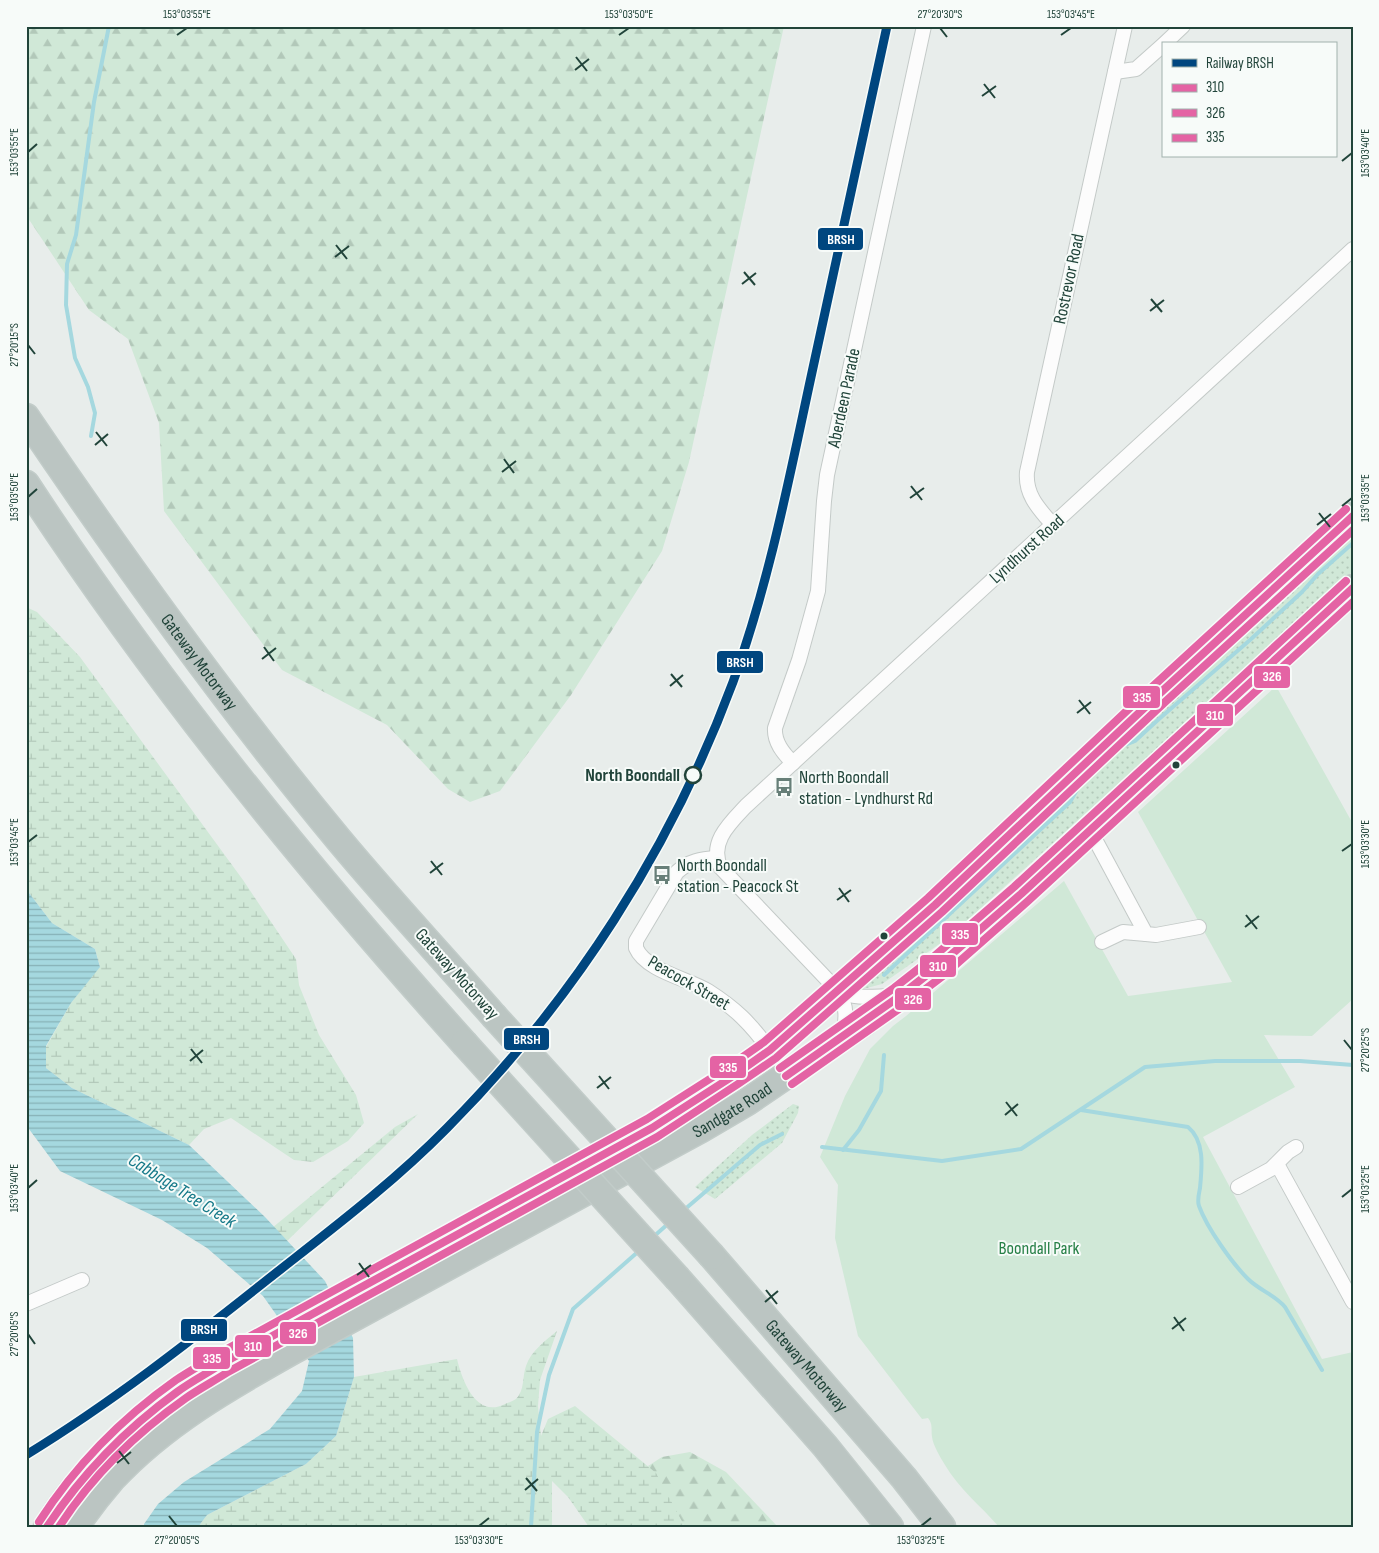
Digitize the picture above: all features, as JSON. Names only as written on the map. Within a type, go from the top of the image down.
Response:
[{"type":"highway","name":"Gateway Motorway","points":[[26,417],[92,516],[188,646],[339,840],[493,1015],[712,1256],[904,1478],[942,1527]]},
{"type":"highway","points":[[26,484],[54,527],[152,664],[284,835],[464,1043],[678,1279],[825,1446],[890,1527]]},
{"type":"highway","name":"Sandgate Road","points":[[362,1300],[652,1128],[726,1081],[770,1050],[935,905],[1353,516]]},
{"type":"highway","name":"Sandgate Road","points":[[105,1470],[129,1431],[177,1392],[223,1363],[285,1342],[362,1300],[701,1129],[747,1102],[843,1038],[900,996],[966,942],[1353,588]]},
{"type":"highway","points":[[47,1527],[56,1512],[105,1470]]},
{"type":"highway","points":[[74,1527],[105,1470]]},
{"type":"street","name":"Aberdeen Parade","points":[[793,763],[775,738],[775,728],[799,660],[818,591],[824,501],[828,475],[924,26]]},
{"type":"street","name":"Rostrevor Road","points":[[1053,525],[1031,498],[1027,486],[1027,472],[1125,26]]},
{"type":"street","points":[[1165,42],[1183,26]]},
{"type":"street","points":[[1115,72],[1136,69],[1162,45]]},
{"type":"street","name":"Lyndhurst Road","points":[[717,858],[717,849],[721,837],[746,806],[1353,250]]},
{"type":"street","points":[[1090,830],[1146,934]]},
{"type":"street","points":[[717,858],[726,874],[838,991],[844,1000],[846,1008],[843,1038]]},
{"type":"street","name":"Peacock Street","points":[[717,858],[694,861],[683,866],[677,872],[636,940],[636,948],[643,957],[664,972],[700,986],[736,1010],[749,1022],[770,1050]]},
{"type":"street","points":[[1102,942],[1123,932],[1156,935],[1199,926]]},
{"type":"street","points":[[838,991],[848,996],[859,998],[900,996]]},
{"type":"street","points":[[1238,1187],[1266,1172],[1296,1147]]},
{"type":"street","points":[[1277,1164],[1353,1302]]},
{"type":"street","points":[[26,1304],[82,1280]]},
{"type":"green space","points":[[26,26],[784,26],[689,462],[662,551],[571,695],[500,791],[470,802],[448,789],[387,725],[282,670],[164,511],[159,423],[128,339],[89,310],[26,215]]},
{"type":"green space","points":[[1353,523],[1353,571],[948,938],[882,984],[863,989],[863,982]]},
{"type":"green space","points":[[26,607],[37,612],[80,657],[243,880],[296,959],[299,985],[319,1035],[356,1095],[364,1123],[348,1141],[313,1162],[294,1160],[231,1118],[204,1129],[189,1145],[72,1088],[46,1068],[46,1047],[71,1003],[100,966],[95,949],[52,923],[26,889]]},
{"type":"green space","name":"Boondall Park","points":[[1276,686],[1353,824],[1353,999],[1312,1036],[1264,1035],[1295,1087],[1203,1137],[1322,1359],[1353,1352],[1353,1527],[999,1527],[963,1490],[951,1474],[934,1444],[930,1420],[928,1418],[922,1419],[858,1336],[835,1238],[838,1185],[820,1157],[845,1096],[870,1049],[893,1026],[1064,881],[1128,996],[1232,982],[1138,812]]},
{"type":"green space","points":[[793,1104],[799,1106],[798,1113],[782,1143],[715,1199],[695,1187],[752,1135]]},
{"type":"green space","points":[[418,1114],[287,1241],[272,1228],[395,1127]]},
{"type":"green space","points":[[557,1331],[540,1380],[538,1406],[541,1436],[548,1419],[575,1406],[656,1473],[685,1527],[589,1527],[568,1497],[552,1481],[552,1527],[198,1527],[207,1515],[306,1464],[336,1436],[354,1377],[457,1359],[472,1395],[478,1402],[486,1406],[495,1407],[516,1399],[521,1392],[526,1366],[531,1356]]},
{"type":"green space","points":[[690,1452],[726,1472],[778,1527],[685,1527],[648,1466],[662,1457]]},
{"type":"water","name":"Cabbage Tree Creek","points":[[26,889],[52,923],[95,949],[100,967],[71,1003],[46,1046],[46,1068],[72,1088],[189,1145],[265,1217],[325,1281],[353,1338],[354,1377],[336,1436],[306,1464],[207,1515],[198,1527],[144,1527],[144,1524],[158,1504],[184,1482],[270,1429],[302,1391],[309,1361],[263,1296],[207,1248],[162,1220],[60,1171],[26,1125]]},
{"type":"waterway","points":[[91,436],[95,413],[88,387],[75,358],[66,305],[67,264],[76,235],[94,102],[109,26]]},
{"type":"waterway","points":[[1120,747],[1135,741],[1250,640],[1353,543]]},
{"type":"waterway","points":[[884,975],[1070,802],[1078,788]]},
{"type":"waterway","points":[[843,1150],[859,1130],[881,1091],[884,1055]]},
{"type":"waterway","points":[[822,1147],[942,1161],[1021,1149],[1145,1067],[1215,1061],[1300,1061],[1353,1065]]},
{"type":"waterway","points":[[1081,1110],[1188,1127],[1197,1139],[1200,1147],[1201,1172],[1198,1204],[1214,1235],[1248,1279],[1277,1299],[1285,1307],[1322,1370]]},
{"type":"waterway","points":[[684,1210],[760,1145],[782,1134]]},
{"type":"waterway","points":[[652,1238],[669,1223]]},
{"type":"waterway","points":[[531,1527],[537,1432],[549,1375],[573,1309],[640,1250]]},
{"type":"rail line","name":"BRSH","points":[[26,1455],[89,1414],[179,1349],[359,1207],[426,1149],[493,1079],[536,1028],[577,975],[614,920],[680,804],[708,744],[746,645],[768,569],[786,492],[887,26]]},
{"type":"transit line","name":"335","points":[[39,1522],[68,1482],[101,1444],[137,1410],[176,1380],[218,1354],[647,1119],[764,1042],[928,898],[1151,688],[1346,509]]},
{"type":"transit line","name":"310","points":[[47,1527],[75,1489],[106,1454],[140,1421],[183,1388],[223,1363],[652,1128],[770,1050],[935,905],[1158,695],[1353,516]]},
{"type":"transit line","name":"326","points":[[59,1527],[86,1490],[116,1456],[150,1426],[191,1395],[228,1372],[657,1137],[776,1058],[942,912],[1165,702],[1353,530]]},
{"type":"transit line","name":"335","points":[[780,1068],[894,988],[931,959],[1014,887],[1346,581]]},
{"type":"transit line","name":"310","points":[[786,1076],[900,996],[937,967],[1021,894],[1353,588]]},
{"type":"transit line","name":"326","points":[[792,1084],[944,975],[1028,901],[1353,602]]},
{"type":"place","name":"North Boondall","points":[[693,775]]},
{"type":"place","name":"North Boondall station - Lyndhurst Rd","points":[[784,787]]},
{"type":"place","name":"North Boondall station - Peacock St","points":[[662,875]]}]
